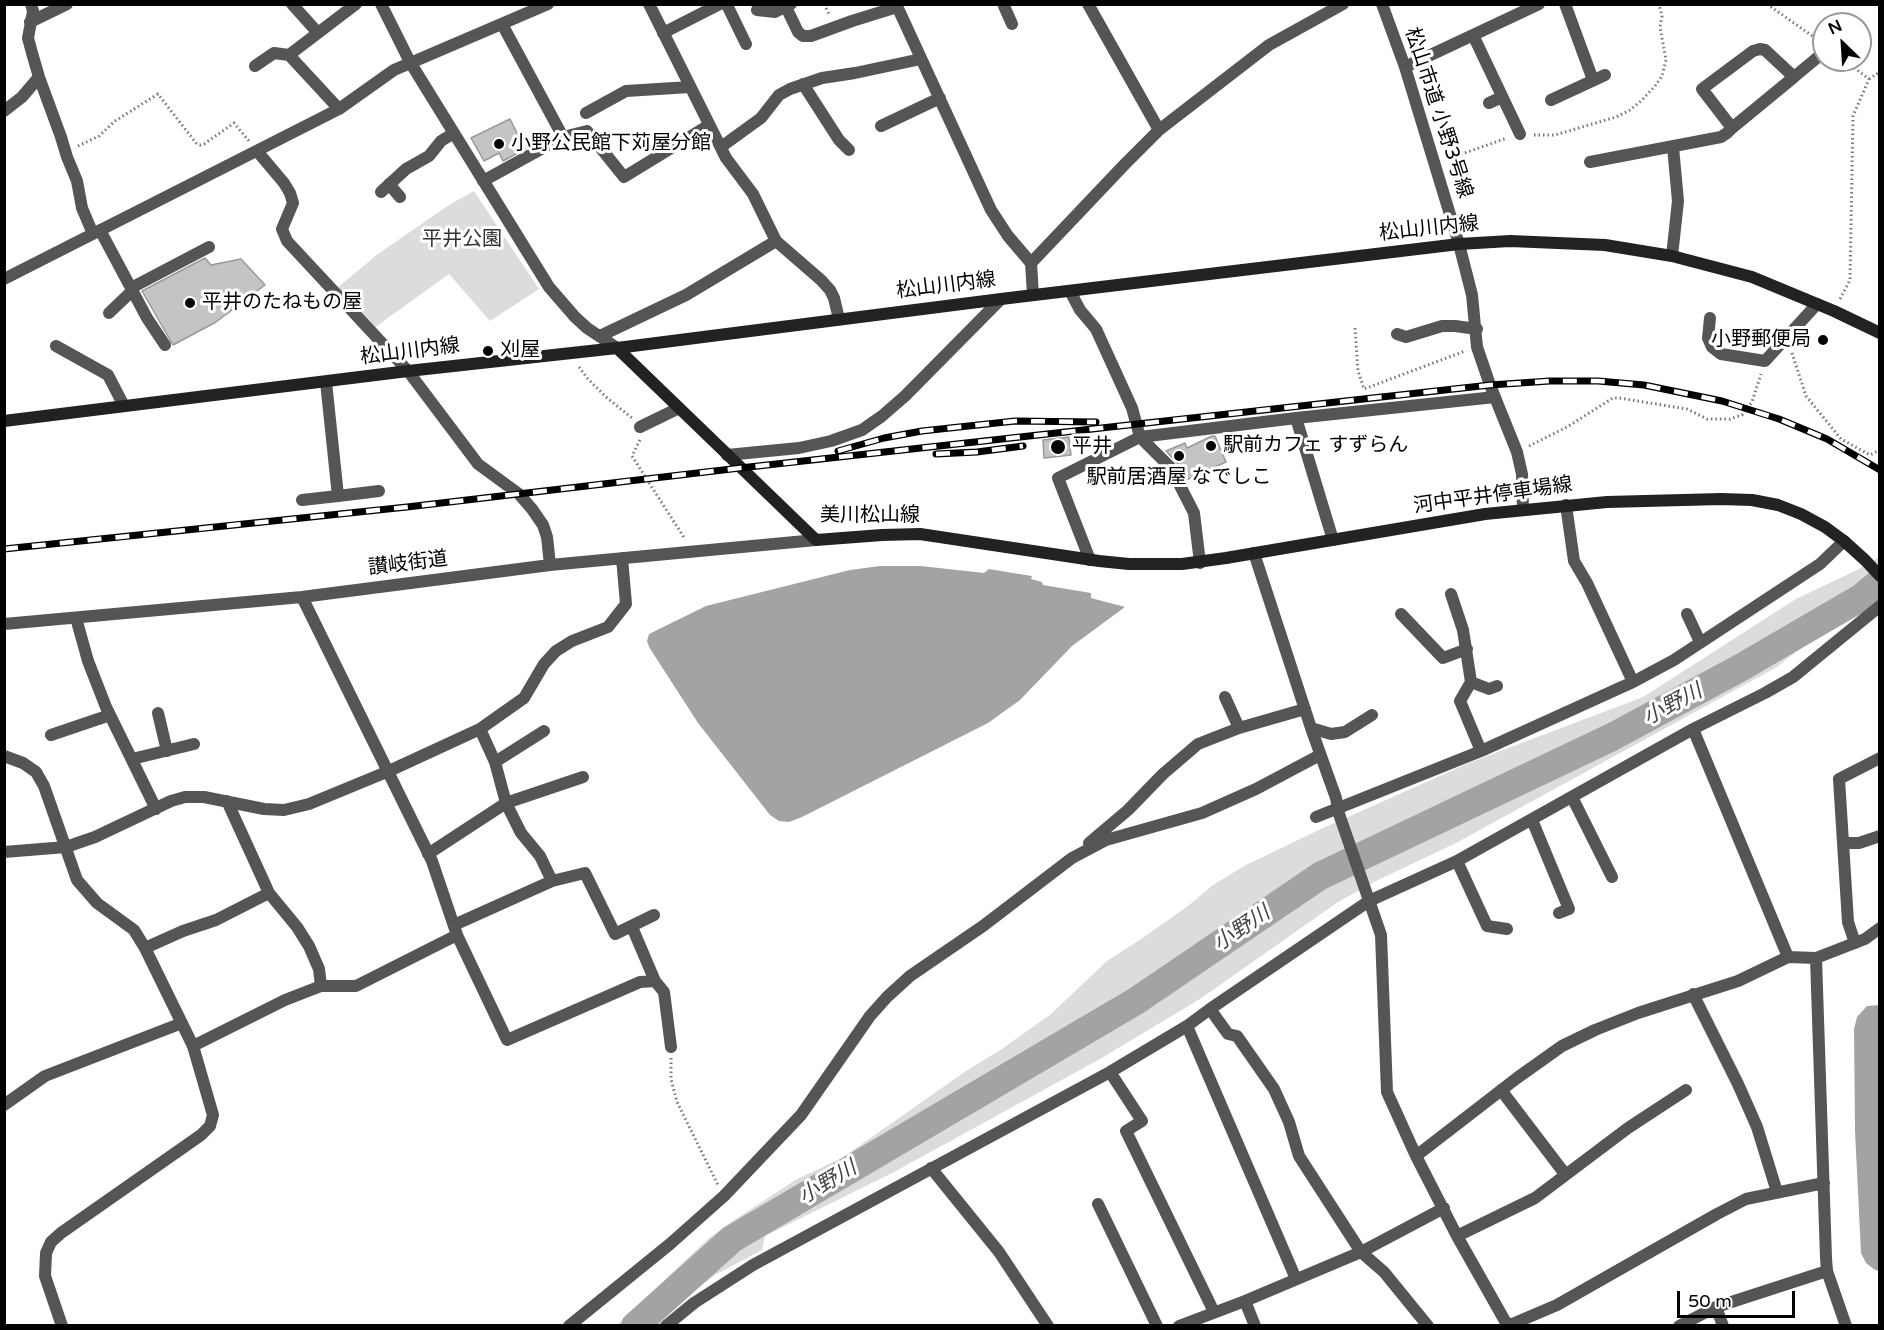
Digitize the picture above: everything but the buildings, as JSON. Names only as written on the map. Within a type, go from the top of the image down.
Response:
[{"type":"main road","name":"松山川内線","points":[[4,421],[408,371],[617,348],[839,318],[1459,244],[1510,241],[1605,245],[1672,256],[1752,277],[1880,333]]},
{"type":"main road","name":"美川松山線","points":[[617,348],[816,540],[920,534],[1090,560]]},
{"type":"main road","name":"河中平井停車場線","points":[[1090,560],[1129,564],[1200,562],[1485,514],[1654,500],[1752,500],[1778,505],[1825,527],[1844,541],[1880,576]]},
{"type":"street","points":[[31,4],[33,11],[28,38],[39,77],[77,181],[82,208],[165,345]]},
{"type":"street","points":[[30,22],[67,4]]},
{"type":"street","points":[[292,4],[318,33]]},
{"type":"street","points":[[289,55],[356,4]]},
{"type":"street","points":[[381,4],[410,62],[549,287],[575,317],[617,348]]},
{"type":"street","points":[[4,279],[339,109],[394,70],[548,4]]},
{"type":"street","points":[[649,4],[726,158],[753,194],[776,241],[825,285],[834,298],[839,318]]},
{"type":"street","points":[[663,33],[720,4]]},
{"type":"street","points":[[726,4],[746,44]]},
{"type":"street","points":[[1005,4],[1012,24]]},
{"type":"street","points":[[1088,4],[1159,130]]},
{"type":"street","points":[[1031,263],[1159,130],[1269,45],[1344,4]]},
{"type":"street","name":"松山市道 小野3号線","points":[[1382,4],[1405,67],[1459,244],[1473,295],[1478,347],[1517,452],[1522,474],[1523,510]]},
{"type":"street","points":[[1405,67],[1539,4]]},
{"type":"street","points":[[1551,100],[1599,77],[1565,4]]},
{"type":"street","points":[[757,10],[775,12],[789,6],[798,32],[803,36],[811,36],[897,6],[991,210],[1008,236],[1031,263],[1033,295]]},
{"type":"street","points":[[502,24],[563,137]]},
{"type":"street","points":[[1473,35],[1520,134]]},
{"type":"street","points":[[1732,128],[1702,89],[1746,55],[1760,48],[1794,77]]},
{"type":"street","points":[[255,66],[273,53],[289,55],[339,109]]},
{"type":"street","points":[[721,147],[760,118],[779,95],[790,89],[822,78],[855,74],[921,59]]},
{"type":"street","points":[[1590,162],[1721,137],[1812,62]]},
{"type":"street","points":[[4,111],[22,97],[39,77]]},
{"type":"street","points":[[803,84],[839,140],[849,150]]},
{"type":"street","points":[[586,113],[626,91],[690,87]]},
{"type":"street","points":[[1489,103],[1502,97]]},
{"type":"street","points":[[881,126],[940,98]]},
{"type":"street","points":[[483,180],[563,137],[587,131],[624,177],[709,125]]},
{"type":"street","points":[[400,197],[385,188],[406,169],[429,156],[441,141],[454,133]]},
{"type":"street","points":[[1672,256],[1678,201],[1673,147]]},
{"type":"street","points":[[256,151],[290,193],[293,203],[282,229],[287,241],[408,371],[478,464],[519,494],[532,509],[545,531],[550,565]]},
{"type":"street","points":[[600,336],[686,295],[776,241]]},
{"type":"street","points":[[109,313],[132,289],[209,247]]},
{"type":"street","points":[[1070,291],[1080,310],[1096,329],[1132,408],[1140,437],[1171,468],[1194,513],[1200,562]]},
{"type":"street","points":[[727,455],[799,448],[831,441],[862,430],[905,396],[1001,299]]},
{"type":"street","points":[[1710,318],[1708,338],[1712,347],[1721,354],[1765,361],[1817,304]]},
{"type":"street","points":[[1397,334],[1406,337],[1442,326],[1477,329]]},
{"type":"street","points":[[56,346],[108,375],[124,406]]},
{"type":"street","points":[[326,382],[338,496]]},
{"type":"street","points":[[1090,560],[1058,478],[1140,437],[1495,397]]},
{"type":"street","points":[[640,427],[679,408]]},
{"type":"street","points":[[1296,418],[1334,540]]},
{"type":"street","points":[[302,500],[380,491]]},
{"type":"street","points":[[1566,506],[1574,561],[1587,583],[1633,682]]},
{"type":"street","name":"讃岐街道","points":[[4,624],[302,597],[550,565],[816,540]]},
{"type":"street","points":[[1316,817],[1338,812],[1481,751],[1633,682],[1674,660],[1820,564],[1844,541]]},
{"type":"street","points":[[1254,553],[1336,798],[1338,812],[1381,935],[1387,1092],[1416,1156],[1506,1324],[1557,1305],[1746,1199],[1824,1183]]},
{"type":"street","points":[[4,852],[66,848],[185,797],[204,797],[264,809],[284,810],[309,804],[389,771],[480,729],[524,698],[544,664],[556,651],[572,641],[608,627],[626,604],[622,558]]},
{"type":"street","points":[[1451,594],[1467,649],[1471,682],[1460,701],[1481,751]]},
{"type":"street","points":[[302,597],[428,854],[455,930],[507,1040],[640,982],[655,981]]},
{"type":"street","points":[[666,1326],[694,1303],[753,1265],[1110,1072],[1187,1026],[1368,898],[1457,861],[1693,729],[1793,677],[1880,606]]},
{"type":"street","points":[[1401,614],[1443,658],[1467,649]]},
{"type":"street","points":[[1687,614],[1700,642]]},
{"type":"street","points":[[76,618],[88,661],[110,716],[156,809]]},
{"type":"street","points":[[1471,682],[1489,689],[1497,686]]},
{"type":"street","points":[[1225,697],[1239,728]]},
{"type":"street","points":[[569,1326],[670,1244],[724,1196],[801,1115],[870,1016],[910,976],[983,926],[1072,858],[1128,810],[1163,774],[1198,744],[1239,728],[1305,709]]},
{"type":"street","points":[[158,713],[167,751]]},
{"type":"street","points":[[1311,728],[1331,734],[1345,732],[1372,715]]},
{"type":"street","points":[[51,735],[110,716]]},
{"type":"street","points":[[480,729],[495,762],[506,803],[521,833],[540,856],[552,881]]},
{"type":"street","points":[[1693,729],[1788,957]]},
{"type":"street","points":[[495,762],[544,731]]},
{"type":"street","points":[[132,759],[194,744]]},
{"type":"street","points":[[1072,858],[1106,840],[1202,813],[1256,789],[1320,755]]},
{"type":"street","points":[[4,756],[23,763],[36,772],[44,786],[77,880],[96,903],[134,930],[145,948],[193,1046],[213,1115],[210,1126],[201,1135],[51,1242],[46,1253],[45,1276],[62,1326]]},
{"type":"street","points":[[1856,943],[1848,922],[1839,779],[1880,758]]},
{"type":"street","points":[[428,854],[506,803],[583,777]]},
{"type":"street","points":[[1572,797],[1612,877]]},
{"type":"street","points":[[227,801],[269,892],[309,946],[320,969],[321,986]]},
{"type":"street","points":[[1532,820],[1569,909],[1559,913]]},
{"type":"street","points":[[1843,843],[1859,843],[1880,836]]},
{"type":"street","points":[[1457,861],[1487,926],[1507,929]]},
{"type":"street","points":[[193,1046],[275,1005],[321,986],[356,986],[455,930],[552,881],[585,873],[615,934],[654,915]]},
{"type":"street","points":[[145,948],[183,931],[216,920],[269,892]]},
{"type":"street","points":[[632,927],[655,981],[664,992],[671,1047]]},
{"type":"street","points":[[1416,1156],[1562,1046],[1638,1013],[1738,981],[1788,957],[1816,958],[1865,939],[1880,928]]},
{"type":"street","points":[[1816,958],[1827,1271],[1846,1326]]},
{"type":"street","points":[[1693,994],[1757,1127],[1777,1192]]},
{"type":"street","points":[[1210,1009],[1228,1034],[1237,1036],[1274,1089],[1299,1156],[1360,1252],[1384,1272],[1428,1326]]},
{"type":"street","points":[[4,1106],[45,1076],[182,1023]]},
{"type":"street","points":[[1187,1026],[1296,1279]]},
{"type":"street","points":[[1110,1072],[1142,1121],[1126,1131],[1214,1312]]},
{"type":"street","points":[[1501,1090],[1564,1174]]},
{"type":"street","points":[[1458,1236],[1535,1198],[1628,1128],[1686,1090]]},
{"type":"street","points":[[931,1168],[999,1252],[1048,1326]]},
{"type":"street","points":[[1098,1204],[1157,1326]]},
{"type":"street","points":[[1179,1326],[1245,1301],[1360,1252],[1444,1208]]},
{"type":"street","points":[[1679,1326],[1716,1307],[1827,1271]]},
{"type":"street","points":[[1245,1301],[1255,1326]]},
{"type":"street","points":[[1716,1307],[1723,1326]]},
{"type":"path","points":[[1435,164],[1498,140],[1520,134],[1555,135],[1616,117],[1630,110],[1656,86],[1662,76],[1666,60],[1660,27],[1662,16],[1659,4]]},
{"type":"path","points":[[1767,4],[1812,36]]},
{"type":"path","points":[[1861,72],[1869,78]]},
{"type":"path","points":[[1834,311],[1850,280],[1853,116],[1869,78],[1880,72]]},
{"type":"path","points":[[65,152],[99,136],[115,121],[158,94],[196,143],[204,144],[234,123],[256,151]]},
{"type":"path","points":[[1355,328],[1358,371],[1364,389],[1478,347]]},
{"type":"path","points":[[1787,337],[1806,396],[1841,439],[1870,455],[1880,450]]},
{"type":"path","points":[[569,353],[588,379],[606,397],[631,416],[640,427],[640,440],[632,456],[693,552]]},
{"type":"path","points":[[1517,452],[1567,427],[1612,399],[1619,398],[1687,409],[1707,419],[1730,419],[1742,415],[1752,402],[1765,361]]},
{"type":"path","points":[[1064,429],[1065,438]]},
{"type":"path","points":[[671,1047],[671,1079],[677,1102],[724,1196]]},
{"type":"green space","name":"平井公園","points":[[474,191],[539,289],[490,321],[449,274],[374,328],[337,288],[378,254],[449,205]]},
{"type":"green space","points":[[1879,557],[1879,588],[1777,667],[1456,843],[1338,902],[1200,999],[1100,1059],[894,1172],[765,1236],[762,1250],[715,1275],[676,1304],[654,1325],[616,1326],[709,1238],[797,1179],[842,1158],[966,1071],[1002,1049],[1051,1014],[1107,961],[1188,906],[1213,885],[1244,866],[1469,763],[1643,697],[1796,599]]},
{"type":"shaded area","points":[[880,566],[921,566],[984,573],[989,569],[1032,576],[1031,579],[1042,582],[1043,585],[1091,593],[1091,598],[1125,607],[1072,646],[1020,700],[988,723],[802,817],[789,822],[779,821],[770,815],[698,723],[649,647],[647,641],[649,634],[706,606],[850,570]]},
{"type":"shaded area","points":[[1880,1005],[1879,1271],[1866,1263],[1861,1253],[1855,1131],[1854,1029],[1857,1017],[1867,1006]]},
{"type":"waterway","name":"小野川","points":[[635,1326],[732,1239],[1136,1001],[1320,876],[1612,737],[1740,668],[1862,597],[1880,582]]},
{"type":"railway","points":[[4,549],[407,507],[1490,385],[1550,381],[1598,381],[1644,385],[1722,401],[1779,419],[1827,439],[1880,470]]},
{"type":"railway","points":[[838,451],[884,438],[922,431],[1015,421],[1096,422]]},
{"type":"railway","points":[[936,454],[1023,446]]},
{"type":"place","name":"小野公民館下苅屋分館","points":[[499,144]]},
{"type":"place","name":"平井のたねもの屋","points":[[190,303]]},
{"type":"place","name":"小野郵便局","points":[[1823,340]]},
{"type":"place","name":"刈屋","points":[[488,351]]},
{"type":"place","name":"駅前カフェ すずらん","points":[[1211,446]]},
{"type":"place","name":"平井","points":[[1058,447]]},
{"type":"place","name":"駅前居酒屋 なでしこ","points":[[1179,456]]}]
